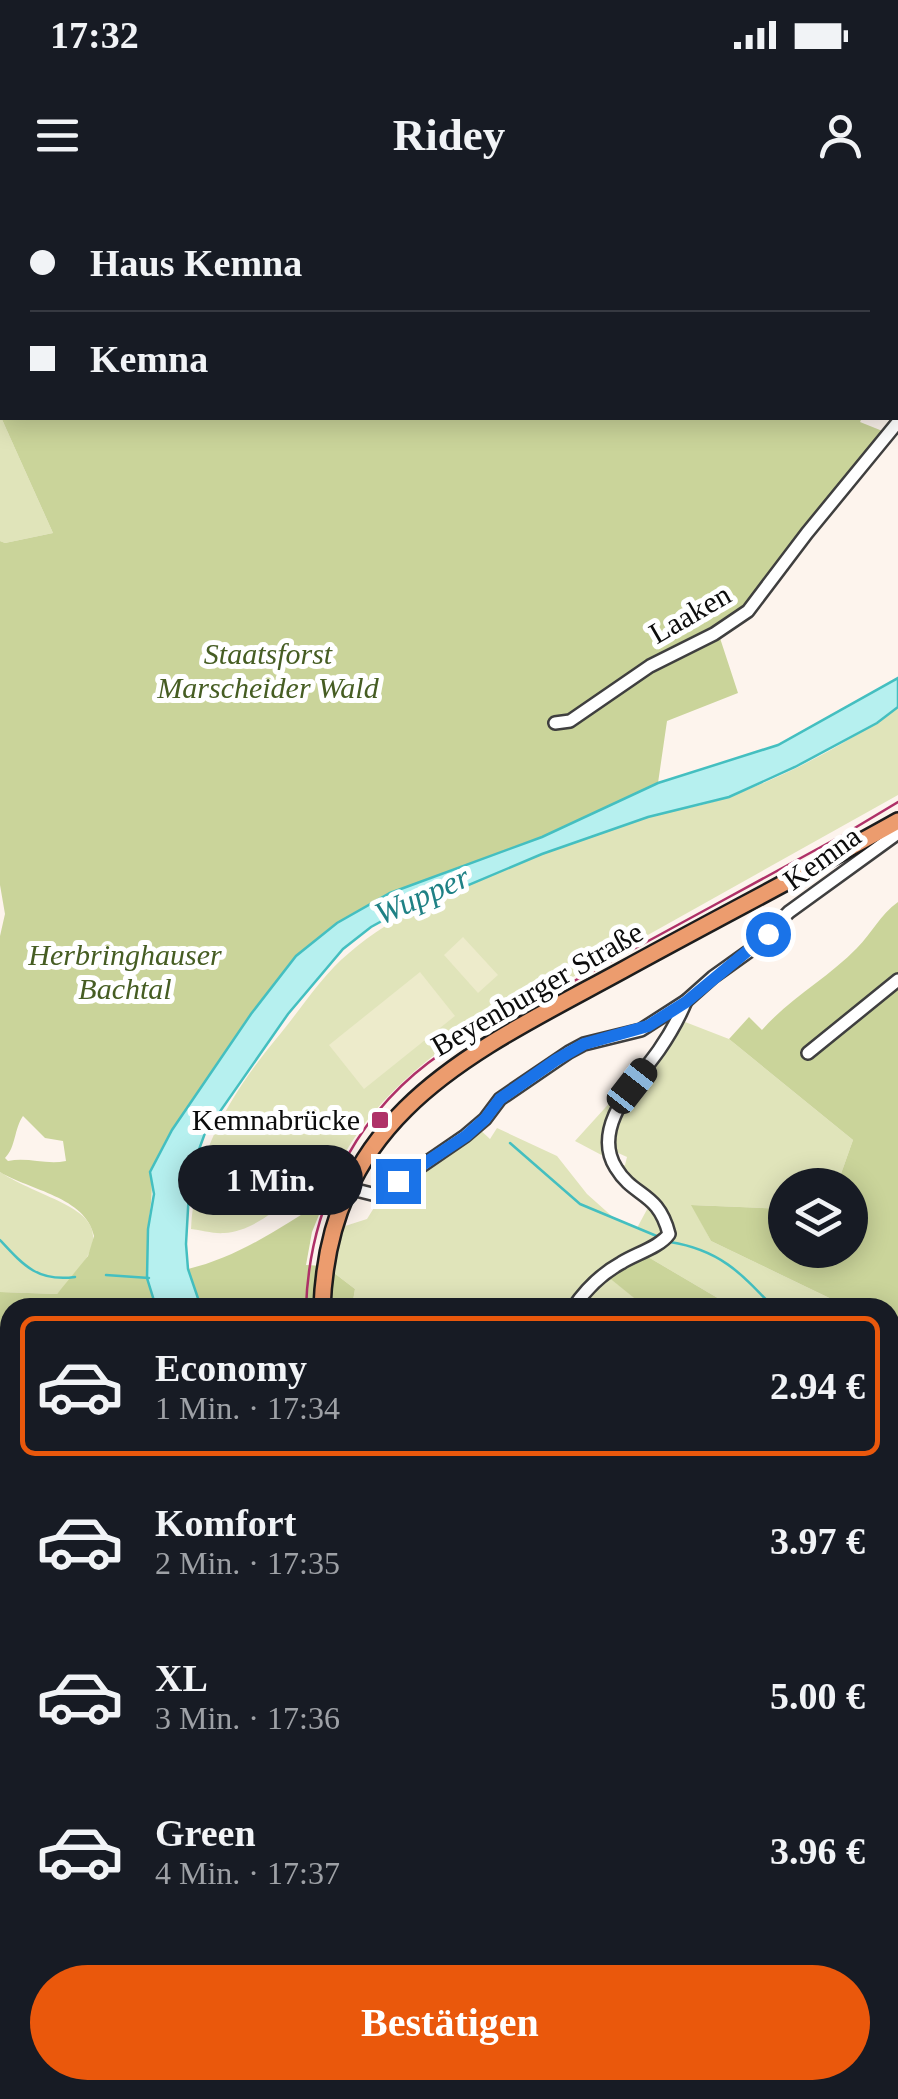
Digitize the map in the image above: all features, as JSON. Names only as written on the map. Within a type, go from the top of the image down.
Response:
[{"type":"main road","name":"Beyenburger Straße","points":[[323,1298],[328,1242],[348,1188],[392,1123],[426,1088],[458,1062],[501,1036],[898,821]]},
{"type":"street","name":"Laaken","points":[[555,723],[570,721],[650,666],[748,612],[898,422]]},
{"type":"street","name":"Kemna","points":[[348,1188],[382,1193],[466,1136],[500,1099],[569,1052],[584,1044],[641,1030],[686,1002],[748,952],[789,912],[898,834]]},
{"type":"street","points":[[808,1054],[898,980]]},
{"type":"street","name":"Kemna","points":[[581,1298],[598,1278],[662,1242],[669,1234],[654,1201],[616,1168],[611,1128],[620,1104],[660,1048],[686,1002]]},
{"type":"green space","points":[[0,420],[2,420],[53,533],[0,541]]},
{"type":"green space","name":"Staatsforst Marscheider Wald","points":[[2,420],[861,420],[890,434],[771,584],[718,632],[738,693],[667,721],[658,783],[542,837],[337,923],[296,956],[251,1014],[150,1172],[148,1258],[154,1298],[0,1298],[0,1292],[57,1294],[88,1256],[94,1236],[89,1223],[68,1203],[0,1172],[0,936],[5,914],[0,885],[0,541],[53,533]],"holes":[[[23,1116],[45,1138],[63,1141],[66,1161],[5,1158]]]},
{"type":"green space","points":[[898,707],[898,795],[437,1053],[377,1109],[352,1141],[332,1178],[304,1190],[253,1225],[220,1233],[191,1229],[207,1151],[243,1082],[320,983],[367,939],[425,904],[561,847],[633,821],[721,799],[774,778],[839,745]]},
{"type":"green space","points":[[898,902],[898,1298],[829,1298],[711,1241],[691,1205],[768,1208],[768,1268],[868,1268],[868,1168],[843,1168],[853,1140],[729,1039],[749,1017],[762,1030],[862,942]]},
{"type":"green space","points":[[680,1020],[729,1039],[853,1140],[843,1168],[768,1168],[768,1208],[692,1205],[711,1241],[829,1298],[718,1298],[643,1254],[608,1276],[634,1298],[354,1298],[355,1289],[325,1266],[345,1226],[367,1219],[382,1195],[478,1128],[490,1139],[497,1128],[557,1156],[587,1194],[615,1219],[637,1228],[651,1202],[666,1234],[642,1250],[645,1253],[658,1247],[671,1230],[651,1197],[622,1171],[619,1166],[625,1165],[627,1157],[613,1146],[613,1135],[624,1109],[622,1105]]},
{"type":"green space","points":[[634,1076],[618,1104],[609,1159],[575,1141]]},
{"type":"green space","points":[[0,1172],[66,1205],[82,1215],[92,1228],[92,1245],[81,1266],[57,1294],[0,1292]]},
{"type":"green space","points":[[325,1200],[312,1232],[306,1265],[325,1266],[355,1289],[354,1298],[198,1298],[188,1269],[242,1249]]},
{"type":"green space","points":[[643,1254],[718,1298],[634,1298],[607,1276]]},
{"type":"shaded area","points":[[463,937],[498,975],[478,993],[444,955]]},
{"type":"shaded area","points":[[420,972],[455,1016],[364,1089],[329,1045]]},
{"type":"water","name":"Wupper","points":[[898,678],[898,707],[877,723],[795,767],[729,797],[648,817],[404,909],[371,927],[343,949],[288,1014],[205,1133],[190,1174],[186,1244],[188,1269],[198,1298],[153,1298],[147,1278],[148,1229],[154,1194],[150,1172],[172,1130],[296,956],[337,923],[390,893],[542,837],[658,783],[778,745]]},
{"type":"waterway","points":[[510,1143],[580,1204],[659,1237]]},
{"type":"waterway","points":[[0,1240],[41,1274],[75,1277]]},
{"type":"waterway","points":[[670,1242],[716,1257],[764,1298]]},
{"type":"waterway","points":[[106,1275],[149,1278]]},
{"type":"railway","points":[[307,1298],[316,1238],[339,1172],[377,1113],[428,1063],[488,1025],[898,802]]},
{"type":"place","name":"Kemnabrücke","points":[[380,1120]]},
{"type":"route","points":[[398,1181],[466,1136],[500,1099],[556,1060],[584,1044],[648,1026],[686,1002],[768,934]]},
{"type":"park label","name":"Herbringhauser Bachtal","points":[[125,972]]}]
